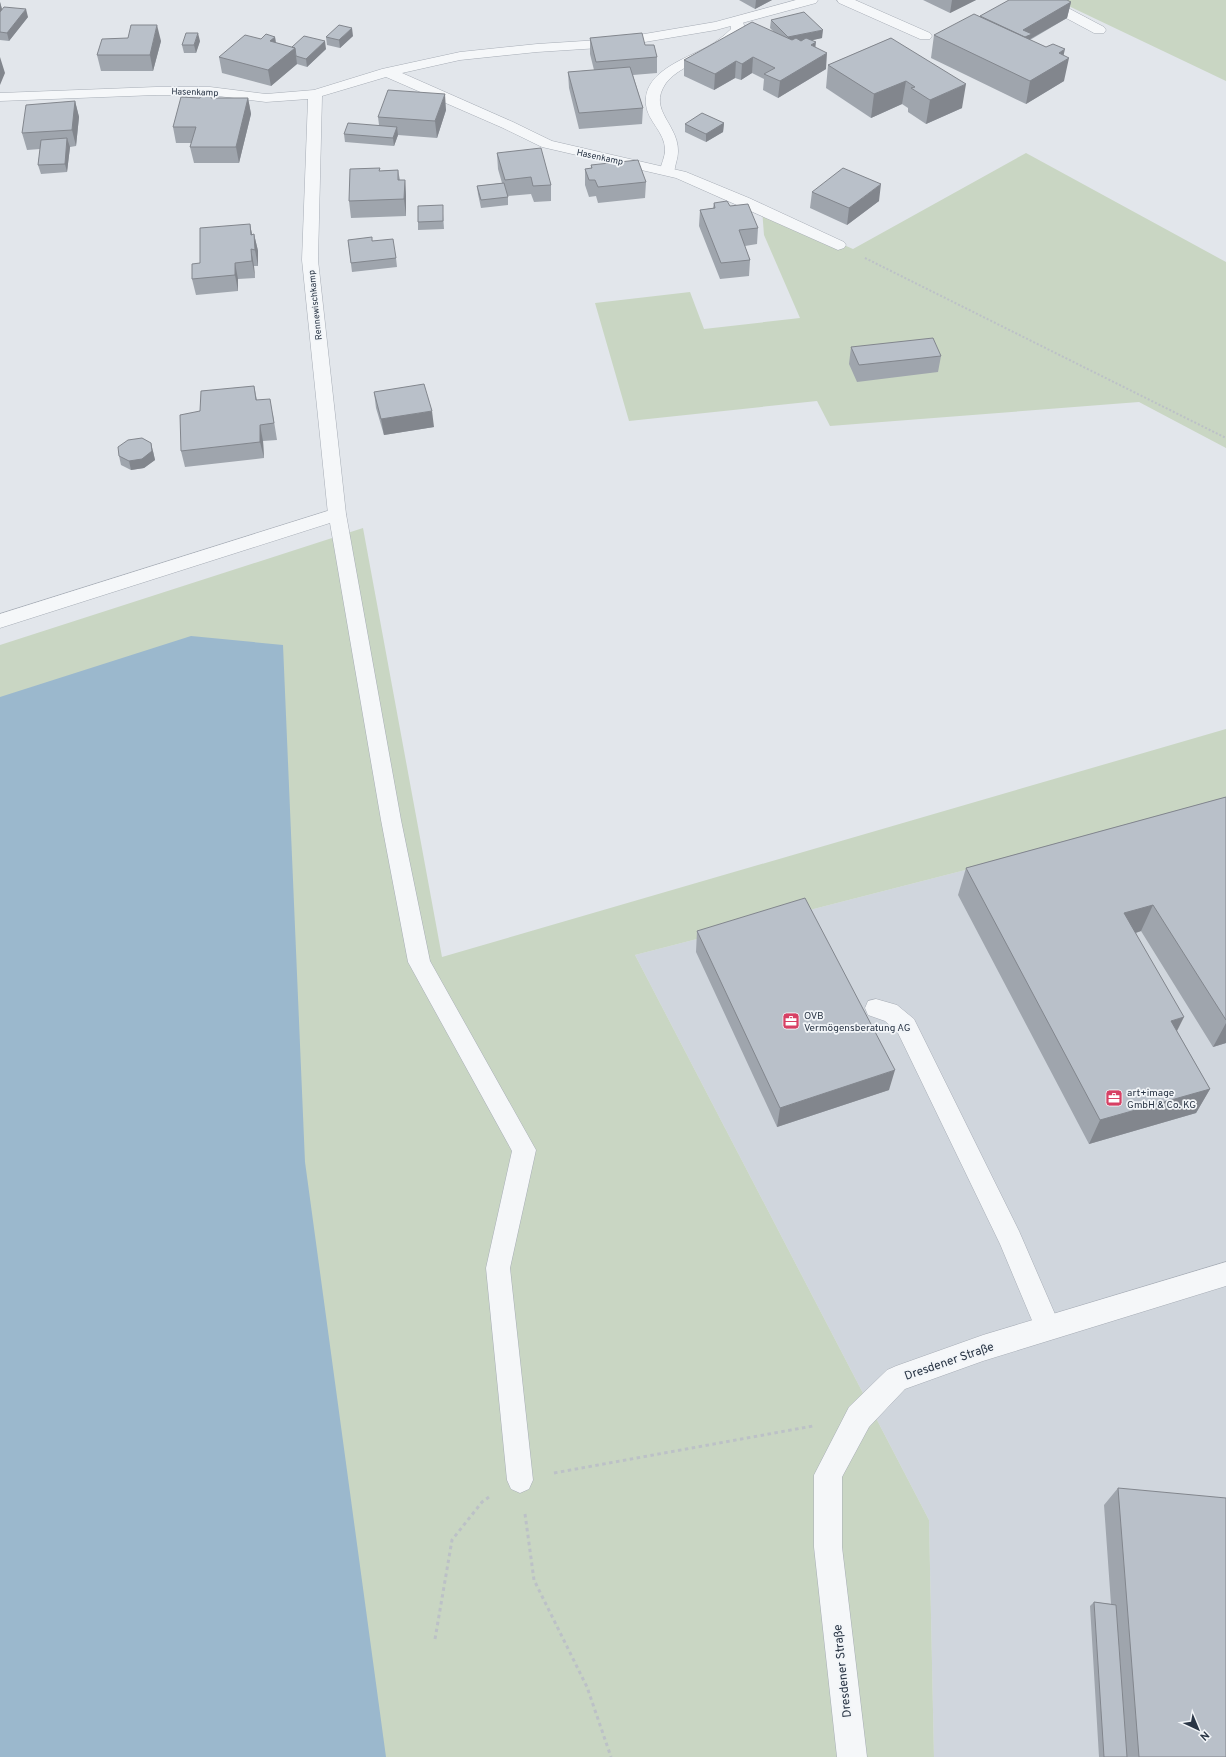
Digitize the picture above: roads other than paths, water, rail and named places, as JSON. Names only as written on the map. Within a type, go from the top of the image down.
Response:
[{"type":"street","name":"Hasenkamp","points":[[0,97],[156,91],[210,91],[266,98],[315,94],[387,72],[460,56],[537,48],[615,43],[716,26],[811,0]]},
{"type":"street","name":"Hasenkamp","points":[[387,72],[508,125],[547,144],[681,175],[744,201],[838,245]]},
{"type":"street","name":"Rennewischkamp","points":[[315,94],[310,260],[337,514]]},
{"type":"street","name":"Dresdener Straße","points":[[852,1757],[828,1547],[828,1475],[859,1417],[896,1379],[983,1348],[1226,1274]]},
{"type":"lane","points":[[844,0],[925,36]]},
{"type":"lane","points":[[1043,0],[1099,30]]},
{"type":"lane","points":[[667,171],[672,149],[670,137],[654,109],[652,98],[658,84],[668,74],[685,62],[712,50],[732,37],[738,29],[737,20]]},
{"type":"lane","points":[[0,620],[337,514],[391,820],[419,962],[524,1150],[498,1268],[520,1480]]},
{"type":"lane","points":[[876,1008],[885,1009],[897,1016],[906,1026],[1010,1239],[1048,1328]]},
{"type":"water","points":[[191,636],[283,645],[305,1162],[386,1757],[0,1757],[0,697]]},
{"type":"place","name":"OVB Vermögensberatung AG","points":[[791,1021]]},
{"type":"place","name":"art+image GmbH & Co. KG","points":[[1114,1098]]}]
